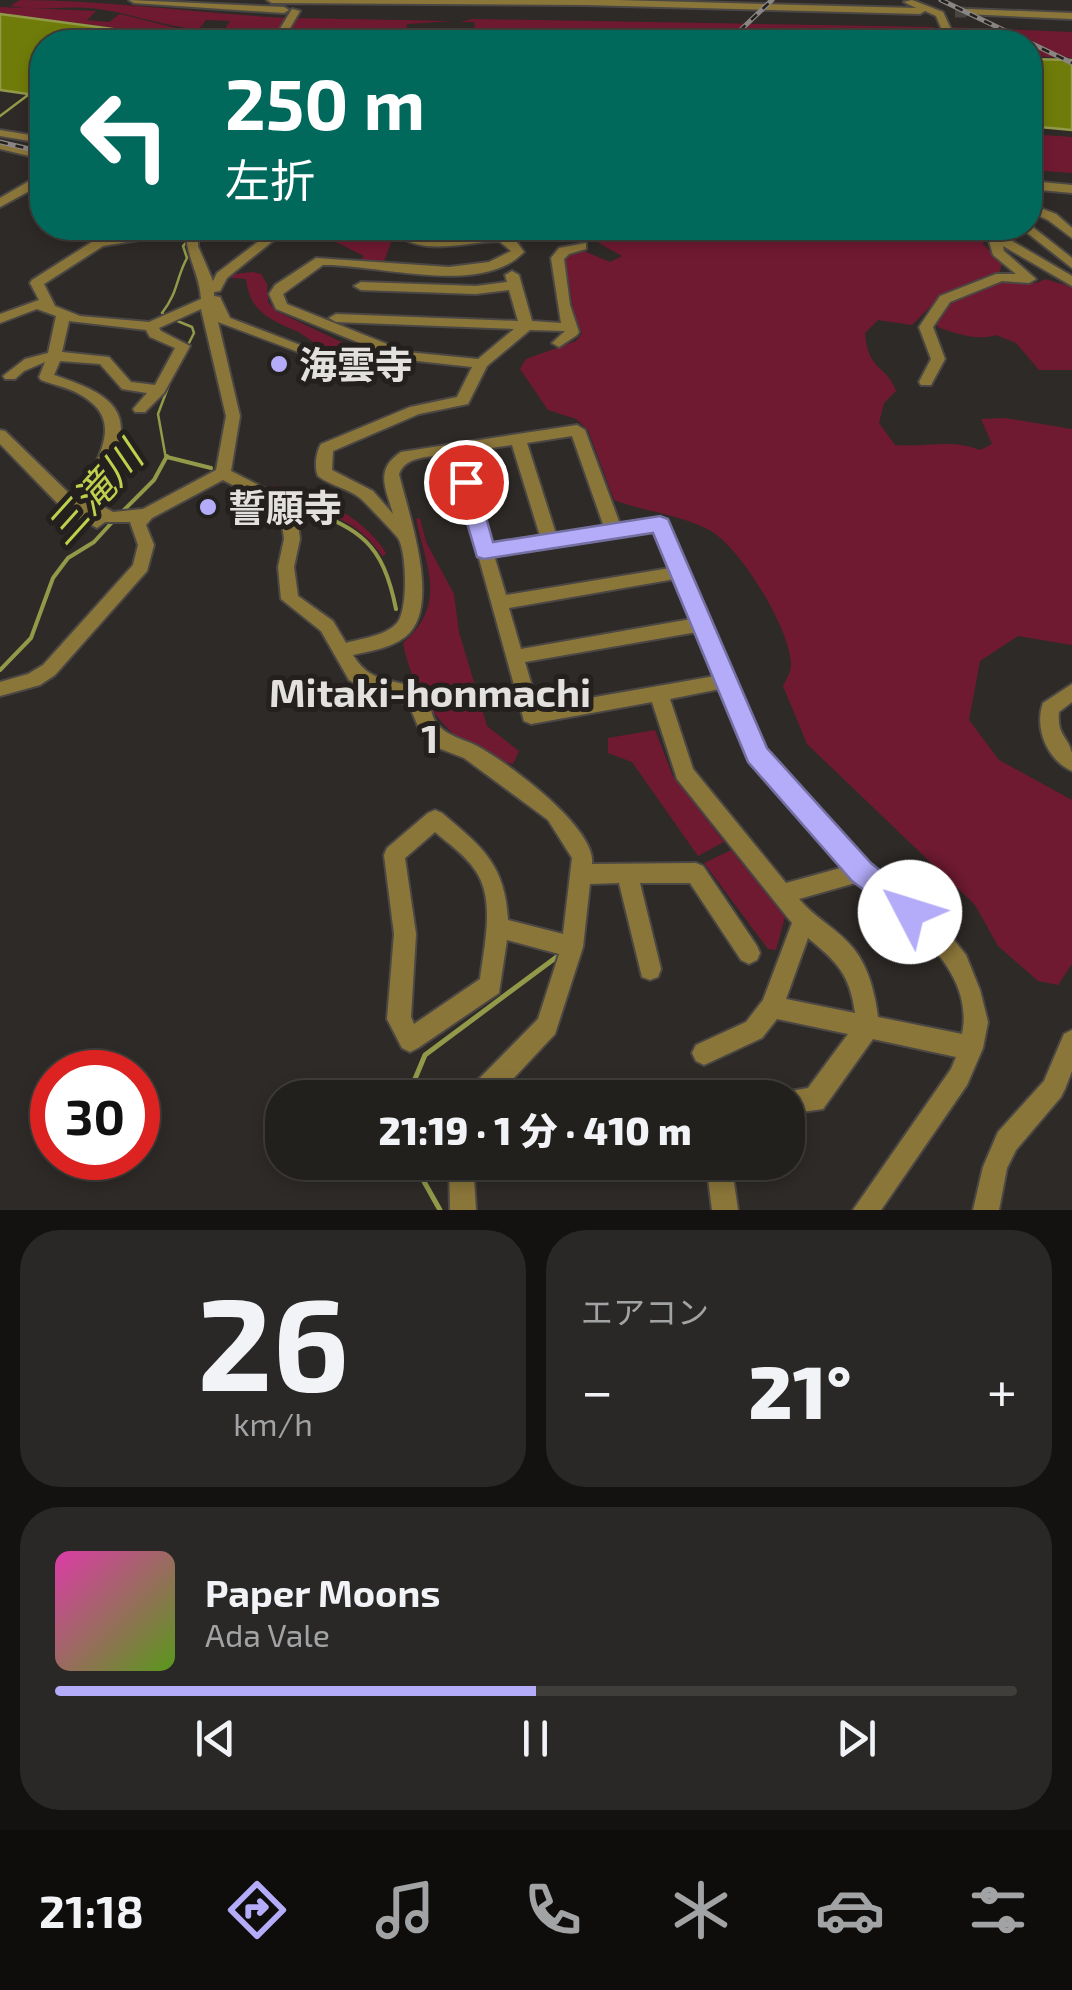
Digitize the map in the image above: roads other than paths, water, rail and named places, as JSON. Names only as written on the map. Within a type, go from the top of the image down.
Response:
[{"type":"street","points":[[134,0],[294,12],[420,1]]},
{"type":"street","points":[[204,0],[294,12]]},
{"type":"street","points":[[272,0],[851,4],[920,11]]},
{"type":"street","points":[[898,0],[932,9],[944,17],[948,30]]},
{"type":"street","points":[[978,0],[1002,14]]},
{"type":"street","points":[[284,30],[294,12]]},
{"type":"street","points":[[968,12],[1072,16]]},
{"type":"street","points":[[942,30],[944,17]]},
{"type":"street","points":[[0,133],[30,138]]},
{"type":"street","points":[[0,146],[30,153]]},
{"type":"street","points":[[1042,185],[1072,188]]},
{"type":"street","points":[[0,203],[30,186]]},
{"type":"street","points":[[1042,213],[1072,234]]},
{"type":"street","points":[[1042,239],[1068,258]]},
{"type":"street","points":[[124,240],[99,243],[37,282],[56,312],[54,358],[46,377],[88,392],[110,411],[114,421],[114,435],[95,479],[89,505],[112,518],[141,519]]},
{"type":"street","points":[[193,240],[210,293],[233,416],[223,473]]},
{"type":"street","points":[[0,319],[29,306],[97,323],[151,326],[210,293],[235,265],[267,240]]},
{"type":"street","points":[[416,240],[429,244],[470,240]]},
{"type":"street","points":[[508,240],[518,252],[504,264],[479,269],[375,268],[316,262],[276,294],[281,306],[345,307],[569,327]]},
{"type":"street","points":[[926,382],[938,359],[926,327],[946,299],[1001,277],[1030,279],[998,252],[995,241],[1003,240],[1072,282]]},
{"type":"street","points":[[559,343],[572,332],[562,304],[564,290],[558,258],[564,251],[582,246]]},
{"type":"street","points":[[345,307],[375,268]]},
{"type":"street","points":[[345,307],[476,290],[513,280],[526,326]]},
{"type":"street","points":[[210,293],[224,321],[314,353]]},
{"type":"street","points":[[345,307],[404,356],[481,364]]},
{"type":"street","points":[[140,409],[160,390],[183,346],[155,334],[151,326]]},
{"type":"street","points":[[404,533],[389,524],[365,493],[328,477],[324,472],[326,448],[415,410],[464,401],[481,364],[526,326]]},
{"type":"street","points":[[10,376],[32,361],[104,360],[127,386],[160,390]]},
{"type":"street","points":[[342,651],[388,636],[409,622],[416,594],[391,474],[394,464],[406,456],[577,430],[614,531]]},
{"type":"street","points":[[0,436],[69,504],[99,523],[116,527],[141,519],[223,473]]},
{"type":"street","points":[[518,438],[550,541]]},
{"type":"street","points":[[456,448],[531,716],[726,681]]},
{"type":"street","points":[[223,473],[276,501],[290,523],[292,539],[286,567],[290,600],[327,626],[356,675],[418,702],[428,728],[445,742],[470,752],[555,814],[583,856],[572,946],[547,1026],[495,1080]]},
{"type":"street","points":[[0,689],[13,688],[48,670],[141,568],[146,546],[141,519]]},
{"type":"street","points":[[484,551],[660,524],[757,754],[862,872],[934,932],[958,962],[976,1022],[971,1048],[958,1077],[866,1210]]},
{"type":"street","points":[[499,603],[681,572]]},
{"type":"street","points":[[514,658],[703,624]]},
{"type":"street","points":[[1072,692],[1050,708],[1048,721],[1055,746],[1072,763]]},
{"type":"street","points":[[659,693],[684,773],[804,922],[846,956],[864,990],[868,1026],[814,1100],[805,1101]]},
{"type":"street","points":[[436,819],[489,866],[497,888],[496,927],[491,985],[410,1040],[399,1019],[405,934],[394,855],[436,819]]},
{"type":"street","points":[[582,874],[696,872],[749,953]]},
{"type":"street","points":[[782,894],[862,872]]},
{"type":"street","points":[[626,874],[650,969]]},
{"type":"street","points":[[704,1053],[754,1030],[772,1008],[804,922]]},
{"type":"street","points":[[496,927],[572,946]]},
{"type":"street","points":[[772,1008],[971,1048]]},
{"type":"street","points":[[986,1210],[995,1167],[1007,1141],[1053,1089],[1072,1042]]},
{"type":"street","points":[[462,1180],[463,1210]]},
{"type":"street","points":[[721,1180],[725,1210]]},
{"type":"waterway","points":[[0,116],[30,94]]},
{"type":"waterway","name":"三滝川","points":[[166,316],[162,313],[187,258],[183,246],[187,242]]},
{"type":"waterway","name":"三滝川","points":[[175,320],[192,327],[194,333],[187,347]]},
{"type":"waterway","name":"三滝川","points":[[166,458],[158,414],[170,382]]},
{"type":"waterway","points":[[167,457],[211,468]]},
{"type":"waterway","name":"三滝川","points":[[122,512],[154,480],[166,458]]},
{"type":"waterway","points":[[292,502],[362,538],[382,565],[396,609]]},
{"type":"waterway","name":"三滝川","points":[[0,670],[31,638],[53,578],[68,558],[94,542],[115,519]]},
{"type":"waterway","points":[[415,1080],[425,1055],[558,956]]},
{"type":"waterway","points":[[423,1180],[440,1210]]},
{"type":"tunnel","points":[[955,12],[968,12]]},
{"type":"railway","points":[[741,30],[772,0]]},
{"type":"railway","points":[[941,0],[1003,30]]},
{"type":"railway","points":[[1042,49],[1072,63]]},
{"type":"railway","points":[[0,142],[30,149]]},
{"type":"place","name":"海雲寺","points":[[279,364]]},
{"type":"place","name":"誓願寺","points":[[208,507]]},
{"type":"district","name":"Mitaki-honmachi 1","points":[[430,714]]}]
